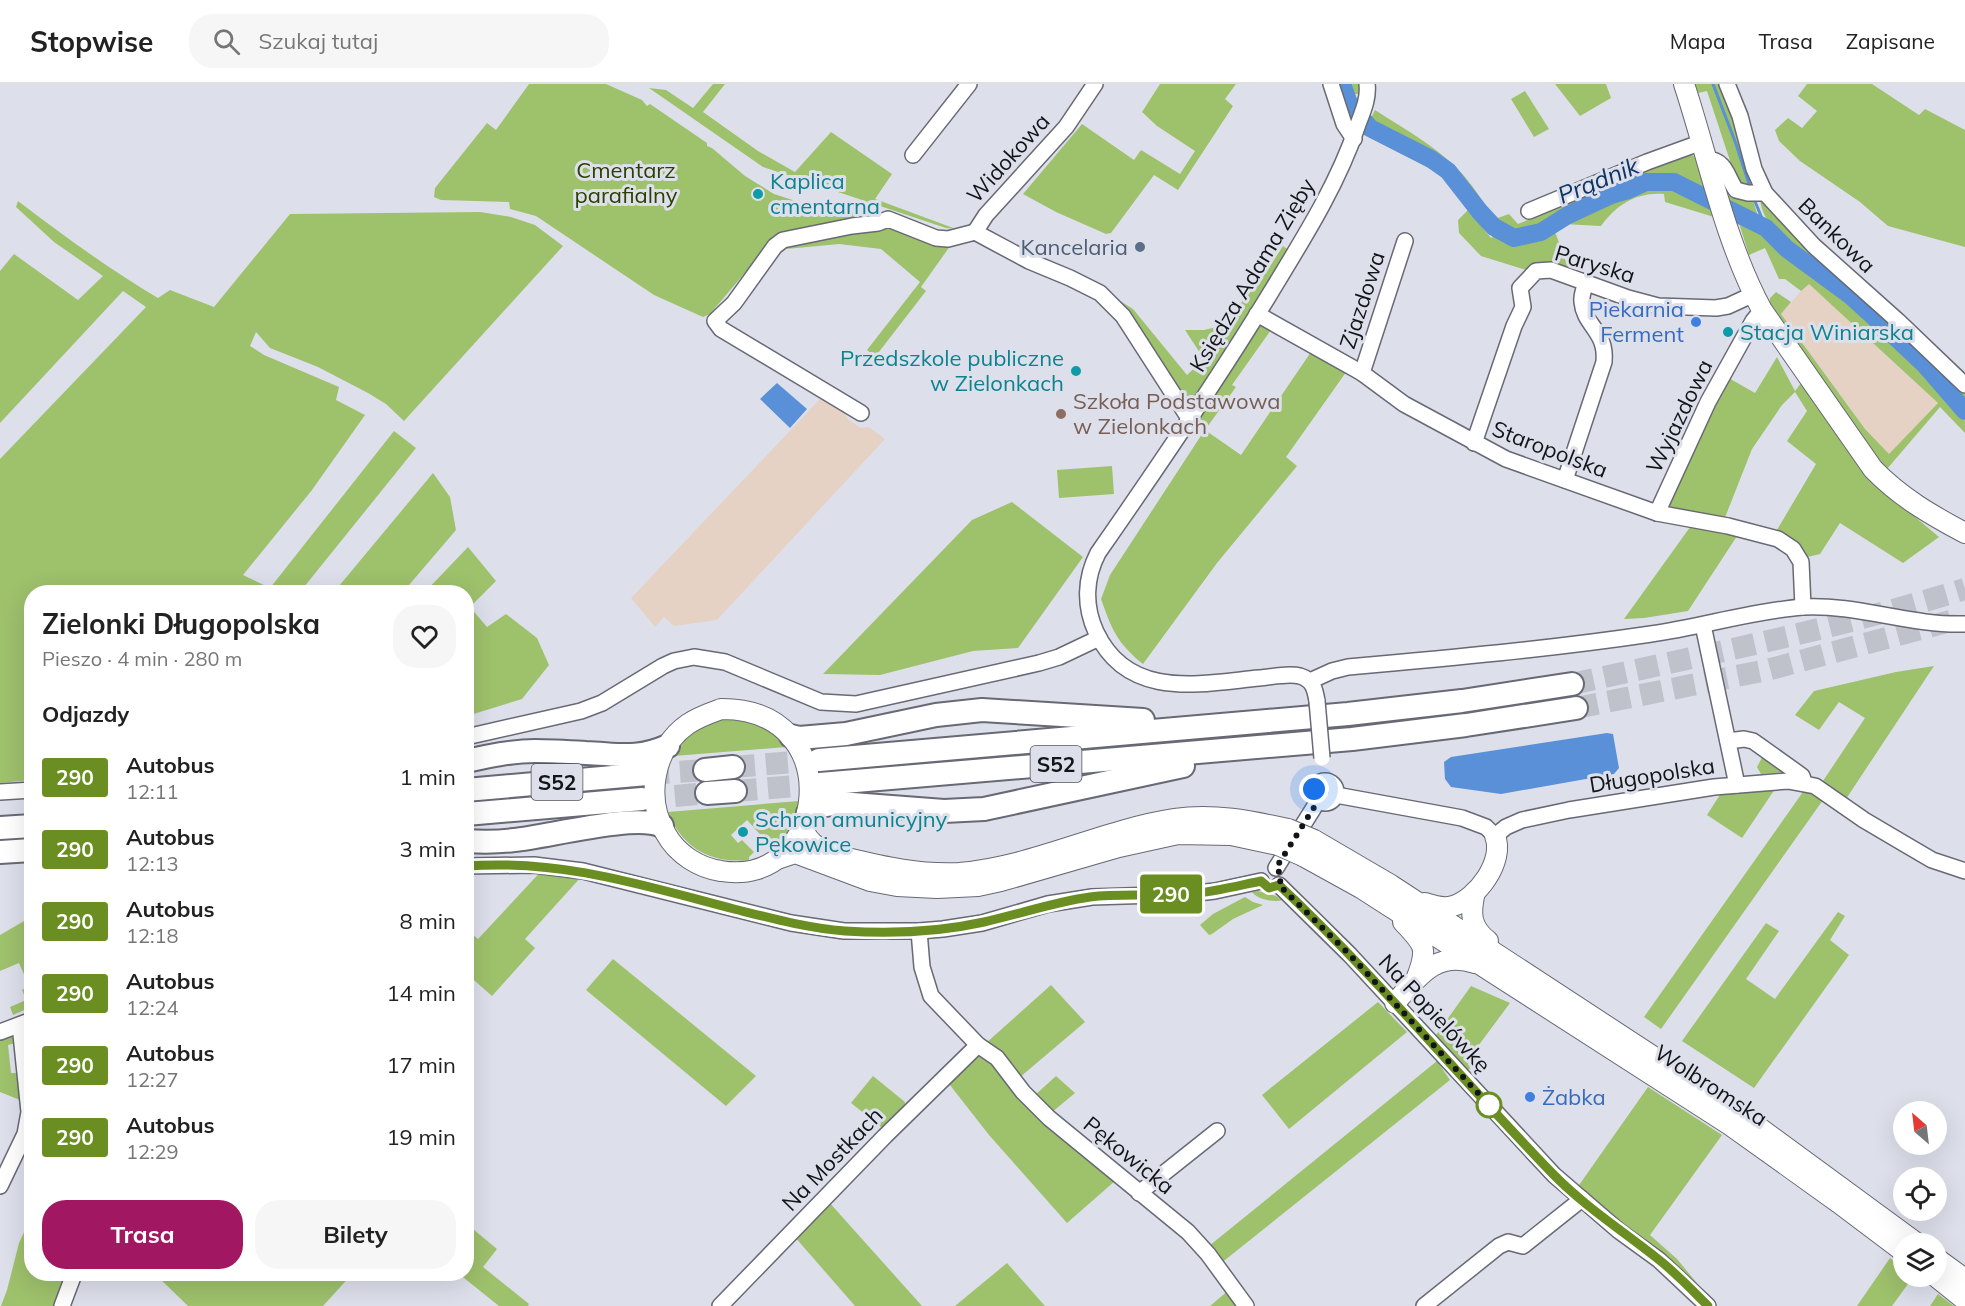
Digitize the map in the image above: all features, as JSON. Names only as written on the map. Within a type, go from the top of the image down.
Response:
[{"type":"highway","name":"S52","points":[[819,760],[1230,725],[1462,701],[1572,684]]},
{"type":"highway","name":"S52","points":[[820,784],[1293,744],[1466,725],[1576,708]]},
{"type":"highway","points":[[791,736],[800,738],[846,734],[936,715],[982,710],[1230,725]]},
{"type":"highway","points":[[805,819],[819,806],[838,803],[944,811],[984,809],[1126,777],[1293,744]]},
{"type":"highway","points":[[474,759],[532,751],[638,755],[653,753],[668,746]]},
{"type":"highway","points":[[705,770],[733,767]]},
{"type":"highway","name":"S52","points":[[474,789],[647,774]]},
{"type":"highway","points":[[707,793],[735,791]]},
{"type":"highway","name":"S52","points":[[474,813],[642,799]]},
{"type":"highway","points":[[474,841],[513,840],[630,823],[654,822],[662,826]]},
{"type":"highway","points":[[0,828],[24,826]]},
{"type":"highway","points":[[0,852],[24,850]]},
{"type":"main road","points":[[1684,84],[1728,226],[1758,302],[1873,468],[1894,489],[1915,505],[1965,533]]},
{"type":"main road","points":[[1283,837],[1239,819],[1176,818],[1131,828],[998,867],[940,873],[902,870],[834,854],[810,841],[804,833],[810,797],[809,775],[802,754],[791,736],[774,722],[736,709],[721,709],[689,723],[680,731],[660,760],[655,782],[655,803],[662,826],[670,841],[697,863],[716,870],[734,873],[751,871],[795,853],[870,881],[897,886],[937,888],[978,886],[1119,847],[1178,834],[1314,840],[1359,864],[1516,966]]},
{"type":"main road","points":[[780,858],[793,842],[805,819]]},
{"type":"main road","points":[[1415,900],[1446,907],[1455,905],[1475,892],[1491,870],[1496,858],[1495,836]]},
{"type":"main road","name":"Wolbromska","points":[[1283,837],[1304,856],[1387,904],[1730,1125],[1893,1244]]},
{"type":"main road","points":[[1475,892],[1471,911],[1474,926],[1480,935],[1516,966]]},
{"type":"main road","points":[[1387,904],[1422,946],[1424,959],[1417,977]]},
{"type":"main road","points":[[1395,1003],[1417,977],[1433,965],[1450,960],[1468,961],[1486,967]]},
{"type":"main road","name":"Wolbromska","points":[[1516,966],[1738,1112],[1903,1233]]},
{"type":"main road","points":[[1947,1266],[1965,1279]]},
{"type":"main road","points":[[1947,1286],[1965,1300]]},
{"type":"street","points":[[913,154],[969,84]]},
{"type":"street","name":"Widokowa","points":[[975,232],[986,215],[1066,127],[1095,84]]},
{"type":"street","points":[[1331,84],[1344,124],[1354,137]]},
{"type":"street","name":"Bankowa","points":[[1727,84],[1740,116],[1754,169],[1765,193],[1814,246],[1965,385]]},
{"type":"street","name":"Księdza Adama Zięby","points":[[1099,638],[1090,614],[1088,595],[1090,572],[1095,560],[1190,420],[1326,198],[1354,137],[1368,89]]},
{"type":"street","points":[[1529,211],[1647,162],[1704,151],[1720,163],[1736,190],[1765,193]]},
{"type":"street","points":[[861,413],[721,329],[715,321],[734,303],[775,246],[783,240],[878,223],[888,219],[936,238],[948,239],[975,232],[1029,261],[1100,293],[1123,316],[1190,420]]},
{"type":"street","name":"Zjazdowa","points":[[1362,373],[1405,241]]},
{"type":"street","name":"Paryska","points":[[1474,443],[1514,326],[1523,307],[1520,288],[1536,271],[1545,269],[1658,306],[1682,308],[1758,302]]},
{"type":"street","points":[[1565,480],[1604,362],[1605,349],[1600,334],[1585,312],[1582,303],[1586,283]]},
{"type":"street","name":"Wyjazdowa","points":[[1658,513],[1708,402],[1753,321],[1758,302]]},
{"type":"street","name":"Staropolska","points":[[1257,314],[1362,373],[1404,404],[1506,459],[1658,513],[1728,526],[1788,545],[1797,555],[1802,567],[1803,607]]},
{"type":"street","points":[[1310,681],[1332,671],[1348,668],[1590,643],[1803,607],[1852,609],[1931,622],[1965,624]]},
{"type":"street","points":[[1704,625],[1737,785]]},
{"type":"street","points":[[474,734],[581,711],[602,703],[663,666],[683,658],[716,659],[811,699],[837,704],[856,704],[1039,663],[1059,657],[1099,638],[1110,654],[1126,668],[1155,682],[1186,685],[1294,675],[1310,681],[1317,701],[1324,781]]},
{"type":"street","points":[[1728,741],[1744,739],[1754,741],[1802,776],[1804,782]]},
{"type":"street","points":[[1324,781],[1333,785],[1336,795]]},
{"type":"street","points":[[1324,781],[1314,789],[1314,796],[1318,801],[1329,803],[1336,795]]},
{"type":"street","name":"Długopolska","points":[[1495,836],[1506,827],[1522,820],[1660,795],[1737,785],[1804,782],[1815,786],[1864,820],[1932,860],[1965,871]]},
{"type":"street","points":[[0,792],[24,790]]},
{"type":"street","points":[[1336,795],[1462,818],[1486,827],[1495,836]]},
{"type":"street","points":[[1276,868],[1318,801]]},
{"type":"street","points":[[474,866],[514,864],[565,868],[623,880],[791,923],[844,931],[919,931],[982,922],[1048,904],[1092,897],[1189,894],[1261,881]]},
{"type":"street","points":[[1276,868],[1282,876],[1279,885],[1269,888],[1261,881],[1261,874],[1266,869],[1276,868]]},
{"type":"street","name":"Na Popielówkę","points":[[1279,885],[1326,930],[1554,1175],[1619,1231],[1659,1260],[1708,1306]]},
{"type":"street","name":"Pękowicka","points":[[919,931],[922,967],[931,996],[978,1045],[997,1058],[1023,1092],[1049,1118],[1188,1232],[1209,1254],[1246,1306]]},
{"type":"street","points":[[0,1032],[24,1023]]},
{"type":"street","name":"Na Mostkach","points":[[720,1306],[885,1136],[978,1045]]},
{"type":"street","points":[[1139,1193],[1217,1131]]},
{"type":"street","points":[[0,1186],[24,1136]]},
{"type":"street","points":[[1424,1306],[1499,1246],[1508,1242],[1523,1246],[1582,1199]]},
{"type":"street","points":[[62,1306],[71,1281]]},
{"type":"shaded area","points":[[1808,283],[1938,403],[1890,455],[1865,429],[1781,314]]},
{"type":"shaded area","points":[[823,396],[843,410],[848,419],[861,428],[869,427],[885,439],[717,620],[674,626],[664,617],[655,627],[631,598]]},
{"type":"green space","name":"Cmentarz parafialny","points":[[529,84],[606,84],[642,100],[647,106],[650,104],[707,143],[707,146],[745,176],[774,194],[808,205],[854,212],[855,221],[789,232],[771,240],[710,314],[703,317],[654,295],[536,216],[510,209],[509,202],[441,200],[434,197],[435,188],[487,123],[496,130]]},
{"type":"green space","points":[[713,84],[725,84],[703,112],[758,151],[795,172],[831,132],[892,174],[875,199],[956,229],[946,228],[763,167],[649,88],[666,90],[693,108]]},
{"type":"green space","points":[[1160,84],[1236,84],[1225,99],[1233,106],[1178,190],[1154,175],[1111,233],[1106,234],[1056,212],[1023,194],[1082,124],[1134,160],[1141,150],[1180,174],[1195,151],[1157,126],[1142,112]]},
{"type":"green space","points":[[1339,84],[1358,84],[1360,94],[1355,94],[1349,116]]},
{"type":"green space","points":[[1555,84],[1606,84],[1611,98],[1580,116]]},
{"type":"green space","points":[[1693,84],[1721,84],[1756,186],[1745,189],[1737,182],[1707,91],[1698,93]]},
{"type":"green space","points":[[1807,84],[1872,84],[1919,115],[1925,109],[1965,130],[1965,247],[1888,226],[1860,202],[1800,161],[1779,141],[1775,130],[1788,118],[1802,128],[1817,111],[1798,96]]},
{"type":"green space","points":[[1525,91],[1549,129],[1534,137],[1511,99]]},
{"type":"green space","points":[[1375,110],[1423,140],[1456,167],[1495,219],[1509,214],[1518,224],[1684,154],[1696,156],[1714,217],[1665,202],[1664,194],[1645,195],[1628,201],[1614,211],[1601,226],[1563,224],[1554,229],[1569,270],[1536,262],[1526,270],[1481,256],[1459,233],[1458,220],[1468,210],[1491,238],[1496,234],[1482,221],[1450,179],[1363,134]]},
{"type":"green space","points":[[1728,196],[1752,197],[1758,216],[1733,208]]},
{"type":"green space","points":[[1760,197],[1839,275],[1837,279],[1801,255],[1778,233],[1768,222],[1762,210]]},
{"type":"green space","points":[[18,201],[87,252],[158,298],[170,290],[214,307],[290,214],[480,212],[511,217],[535,225],[563,246],[404,421],[386,404],[368,393],[318,367],[270,348],[256,332],[250,346],[264,355],[339,387],[336,400],[365,415],[312,490],[243,575],[264,585],[24,585],[24,781],[0,783],[0,459],[146,307],[123,291],[0,423],[0,271],[14,254],[78,300],[103,276],[54,242],[16,207]]},
{"type":"green space","points":[[1738,220],[1753,225],[1770,236],[1887,335],[1965,421],[1965,433],[1940,407],[1887,469],[1877,460],[1769,305],[1770,298],[1776,292],[1791,302],[1781,314],[1865,429],[1889,454],[1938,403],[1809,284],[1801,291],[1785,279],[1779,279],[1765,248],[1749,255]]},
{"type":"green space","points":[[893,227],[953,242],[921,287],[926,291],[875,357],[867,350],[920,282],[881,249],[839,244],[786,249],[765,267],[775,249],[852,229]]},
{"type":"green space","points":[[1283,246],[1290,251],[1199,400],[1184,400],[1112,296],[1133,309],[1187,375],[1204,359],[1185,330],[1204,330],[1221,326],[1261,280]]},
{"type":"green space","points":[[1884,313],[1965,391],[1965,404],[1930,364],[1881,316]]},
{"type":"green space","points":[[1260,323],[1273,327],[1232,385],[1236,387],[1205,430],[1241,455],[1313,349],[1349,368],[1286,457],[1297,466],[1217,563],[1143,664],[1116,635],[1101,599],[1110,575],[1204,431],[1195,423]]},
{"type":"green space","points":[[1777,357],[1795,391],[1802,382],[1849,452],[1871,480],[1939,537],[1903,563],[1840,523],[1820,554],[1803,558],[1774,535],[1816,464],[1787,441],[1807,411],[1795,392],[1782,405],[1752,449],[1724,520],[1669,510],[1666,505],[1727,377],[1755,393]]},
{"type":"green space","points":[[394,431],[416,448],[306,585],[272,585]]},
{"type":"green space","points":[[1112,466],[1114,494],[1059,498],[1057,470]]},
{"type":"green space","points":[[433,473],[450,497],[456,530],[409,585],[340,585]]},
{"type":"green space","points":[[1012,502],[1083,557],[1018,648],[973,651],[880,675],[823,674],[972,520]]},
{"type":"green space","points":[[1693,523],[1739,533],[1688,611],[1624,619]]},
{"type":"green space","points":[[468,547],[496,581],[474,603],[474,585],[432,585]]},
{"type":"green space","points":[[474,612],[487,627],[506,614],[537,638],[549,665],[522,699],[474,714]]},
{"type":"green space","points":[[1934,666],[1846,799],[1821,784],[1865,718],[1839,702],[1819,730],[1795,715],[1814,691],[1896,672]]},
{"type":"green space","points":[[716,719],[745,721],[754,724],[772,733],[786,747],[674,756],[692,730]]},
{"type":"green space","points":[[1765,752],[1788,772],[1761,774],[1757,767]]},
{"type":"green space","points":[[1777,786],[1742,838],[1707,815],[1723,790]]},
{"type":"green space","points":[[1805,789],[1823,800],[1661,1029],[1644,1017]]},
{"type":"green space","points":[[799,801],[789,832],[781,844],[772,851],[747,820],[731,835],[738,843],[742,840],[754,852],[749,860],[722,859],[700,851],[681,835],[668,812]]},
{"type":"green space","points":[[547,865],[581,877],[525,939],[535,948],[492,996],[474,980],[474,936],[478,939]]},
{"type":"green space","points":[[1258,891],[1282,900],[1266,900],[1252,892]]},
{"type":"green space","points":[[1245,897],[1263,905],[1233,919],[1209,935],[1200,925],[1213,914]]},
{"type":"green space","points":[[1838,912],[1845,916],[1830,940],[1849,955],[1754,1088],[1682,1041],[1766,923],[1779,931],[1746,979],[1775,999]]},
{"type":"green space","points":[[24,921],[24,974],[19,963],[0,971],[0,935]]},
{"type":"green space","points":[[613,959],[756,1076],[726,1106],[586,990]]},
{"type":"green space","points":[[1051,985],[1085,1022],[1019,1078],[985,1044]]},
{"type":"green space","points":[[1471,986],[1510,1003],[1467,1061],[1469,1070],[1434,1038]]},
{"type":"green space","points":[[24,1001],[24,1010],[13,1015],[10,1007]]},
{"type":"green space","points":[[1378,1002],[1407,1032],[1289,1129],[1262,1095]]},
{"type":"green space","points":[[11,1036],[16,1043],[8,1045],[11,1073],[16,1073],[20,1100],[0,1092],[0,1039]]},
{"type":"green space","points":[[969,1057],[983,1057],[993,1063],[1115,1181],[1067,1223],[989,1135],[946,1080]]},
{"type":"green space","points":[[1437,1061],[1450,1080],[1220,1264],[1209,1246]]},
{"type":"green space","points":[[873,1076],[905,1102],[904,1111],[886,1131],[851,1103]]},
{"type":"green space","points":[[1056,1076],[1075,1093],[1051,1113],[1034,1096]]},
{"type":"green space","points":[[1648,1087],[1722,1135],[1650,1235],[1677,1259],[1701,1288],[1577,1188]]},
{"type":"green space","points":[[828,1201],[922,1306],[855,1306],[794,1236]]},
{"type":"green space","points":[[474,1230],[497,1249],[483,1267],[529,1304],[528,1306],[499,1306],[468,1281],[474,1281]]},
{"type":"green space","points":[[24,1232],[24,1281],[66,1281],[55,1306],[1,1306]]},
{"type":"green space","points":[[1890,1258],[1893,1260],[1893,1287],[1906,1287],[1892,1306],[1857,1306]]},
{"type":"green space","points":[[1007,1263],[1045,1306],[955,1306]]},
{"type":"green space","points":[[162,1281],[346,1281],[323,1306],[188,1306]]},
{"type":"green space","points":[[1229,1290],[1241,1306],[1210,1306]]},
{"type":"green space","points":[[1938,1294],[1954,1306],[1930,1306]]},
{"type":"water","points":[[777,383],[807,409],[790,428],[760,399]]},
{"type":"water","points":[[1607,733],[1613,734],[1619,768],[1614,774],[1501,794],[1451,787],[1445,779],[1444,762],[1451,757]]},
{"type":"waterway","name":"Prądnik","points":[[1342,84],[1349,103],[1370,128],[1431,159],[1448,171],[1494,227],[1514,238],[1541,232],[1568,215],[1646,182],[1674,182],[1766,228],[1787,249],[1851,296],[1873,316],[1925,365],[1965,411]]},
{"type":"waterway","points":[[1713,84],[1750,187]]},
{"type":"waterway","points":[[1754,199],[1766,228]]},
{"type":"tunnel","points":[[1572,684],[1819,629],[1965,589]]},
{"type":"tunnel","points":[[1576,708],[1767,670],[1954,620]]},
{"type":"tunnel","points":[[733,767],[819,760]]},
{"type":"tunnel","points":[[647,774],[705,770]]},
{"type":"tunnel","points":[[735,791],[820,784]]},
{"type":"tunnel","points":[[642,799],[707,793]]},
{"type":"bus line","name":"290","points":[[474,865],[534,865],[583,871],[791,923],[844,931],[943,929],[1016,914],[1048,904],[1092,897],[1189,894],[1261,881],[1269,888],[1279,885],[1326,930],[1554,1175],[1619,1231],[1659,1260],[1708,1306]]},
{"type":"place","name":"Kaplica cmentarna","points":[[758,194]]},
{"type":"place","name":"Kancelaria","points":[[1140,247]]},
{"type":"place","name":"Piekarnia Ferment","points":[[1696,322]]},
{"type":"place","name":"Stacja Winiarska","points":[[1728,332]]},
{"type":"place","name":"Przedszkole publiczne w Zielonkach","points":[[1076,371]]},
{"type":"place","name":"Szkoła Podstawowa w Zielonkach","points":[[1061,414]]},
{"type":"place","name":"Schron amunicyjny Pękowice","points":[[743,832]]},
{"type":"place","name":"Żabka","points":[[1530,1097]]},
{"type":"route","points":[[1314,789],[1314,796],[1318,801],[1276,868],[1282,876],[1279,885],[1350,955],[1489,1105]]}]
